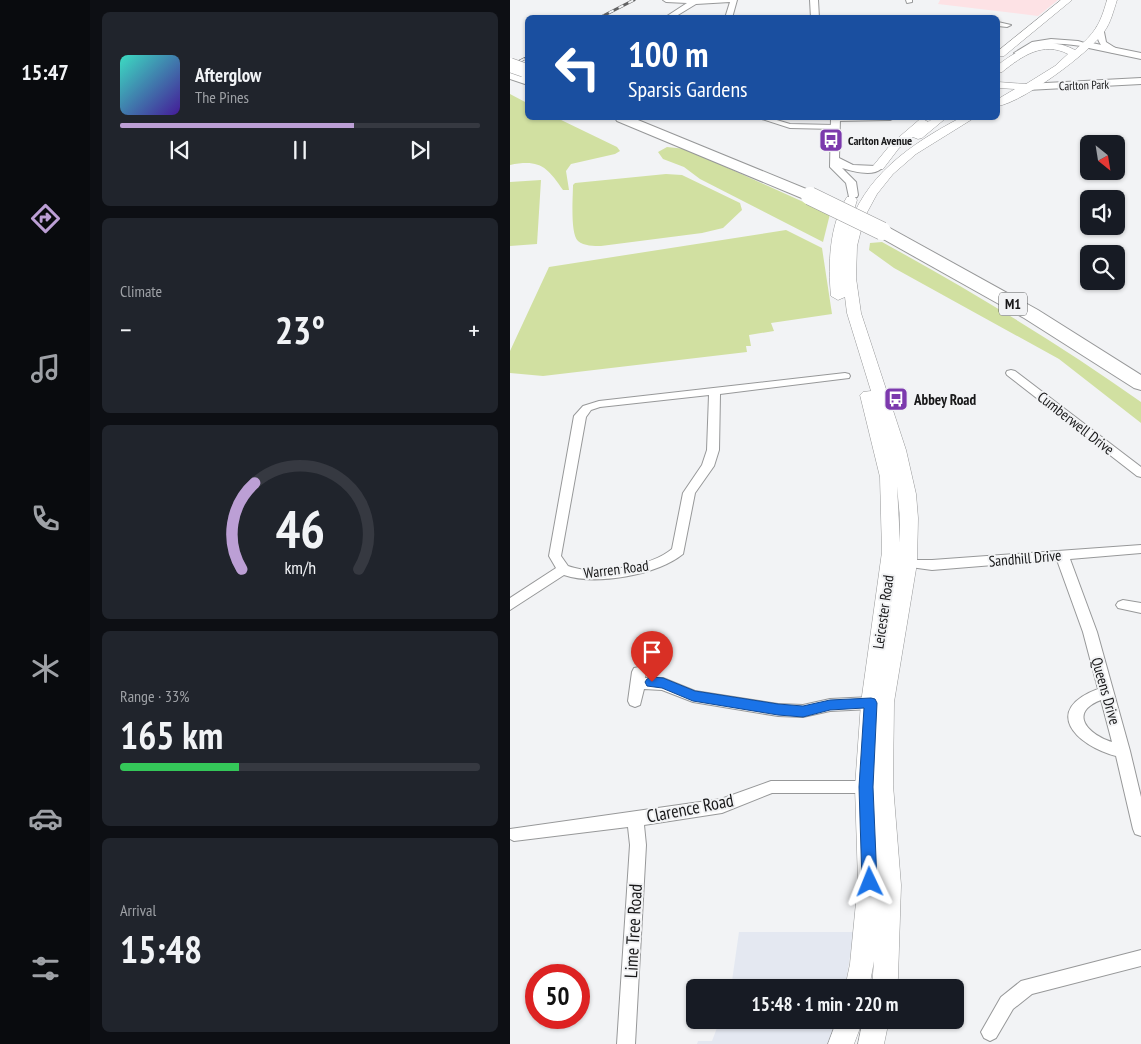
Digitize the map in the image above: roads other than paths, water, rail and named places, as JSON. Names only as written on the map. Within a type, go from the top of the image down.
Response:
[{"type":"highway","name":"M1","points":[[627,120],[814,192]]},
{"type":"highway","name":"M1","points":[[653,120],[814,192],[1019,292],[1141,366]]},
{"type":"highway","name":"M1","points":[[885,226],[1031,314],[1141,384]]},
{"type":"main road","points":[[1000,54],[1067,0]]},
{"type":"main road","points":[[1000,102],[1070,60],[1087,45],[1107,19],[1112,0]]},
{"type":"main road","points":[[1000,68],[1018,53],[1034,46],[1052,44],[1065,47],[1074,53],[1070,60]]},
{"type":"main road","points":[[1000,85],[1027,87]]},
{"type":"main road","points":[[844,244],[842,223],[853,195],[895,146],[925,120]]},
{"type":"main road","points":[[878,167],[937,120]]},
{"type":"main road","points":[[844,244],[862,206],[884,176],[909,153],[964,120]]},
{"type":"main road","name":"Leicester Road","points":[[844,244],[854,313],[898,450],[907,494],[910,536],[908,564],[884,702],[882,785],[889,885],[886,979]]},
{"type":"main road","name":"Leicester Road","points":[[844,244],[836,260],[838,296],[874,414],[888,477],[891,552],[871,703],[866,787],[870,882],[859,979]]},
{"type":"main road","points":[[841,1044],[847,1029]]},
{"type":"main road","points":[[871,1044],[874,1029]]},
{"type":"street","points":[[666,0],[696,2],[728,0]]},
{"type":"street","points":[[729,15],[734,0]]},
{"type":"street","points":[[814,0],[815,15]]},
{"type":"street","points":[[672,15],[696,2]]},
{"type":"street","points":[[1000,24],[1008,25]]},
{"type":"street","points":[[1100,29],[1100,40],[1104,46],[1114,51]]},
{"type":"street","points":[[1018,53],[1029,45],[1047,40],[1087,45],[1141,56]]},
{"type":"street","name":"Carlton Park","points":[[1027,87],[1141,81]]},
{"type":"street","points":[[770,120],[790,126],[853,120]]},
{"type":"street","points":[[835,121],[835,167],[851,182],[853,195]]},
{"type":"street","points":[[835,160],[854,169],[878,167]]},
{"type":"street","name":"Cumberwell Drive","points":[[1011,373],[1141,473]]},
{"type":"street","points":[[510,605],[562,569],[555,556],[580,416],[587,408],[599,404],[845,376]]},
{"type":"street","name":"Warren Road","points":[[562,569],[574,574],[591,575],[653,565],[671,557],[678,551],[681,543],[684,510],[689,492],[708,466],[713,450],[715,391]]},
{"type":"street","name":"Sandhill Drive","points":[[908,564],[932,565],[1141,549]]},
{"type":"street","name":"Queens Drive","points":[[1062,555],[1090,632],[1122,751],[1135,783],[1141,830]]},
{"type":"street","points":[[1123,605],[1141,608]]},
{"type":"street","points":[[635,701],[638,677],[663,684],[693,696],[778,710],[803,711],[830,705],[871,703]]},
{"type":"street","points":[[1106,692],[1095,695],[1080,704],[1075,717],[1076,724],[1094,743],[1122,751]]},
{"type":"street","name":"Clarence Road","points":[[514,834],[722,806],[771,787],[866,787]]},
{"type":"street","name":"Lime Tree Road","points":[[626,1044],[638,845],[635,819]]},
{"type":"street","points":[[990,1032],[1007,1003],[1027,987],[1141,958]]},
{"type":"railway","points":[[605,15],[634,0]]},
{"type":"railway","points":[[510,66],[525,58]]},
{"type":"place","name":"Carlton Avenue","points":[[831,140]]},
{"type":"place","name":"Abbey Road","points":[[896,399]]}]
